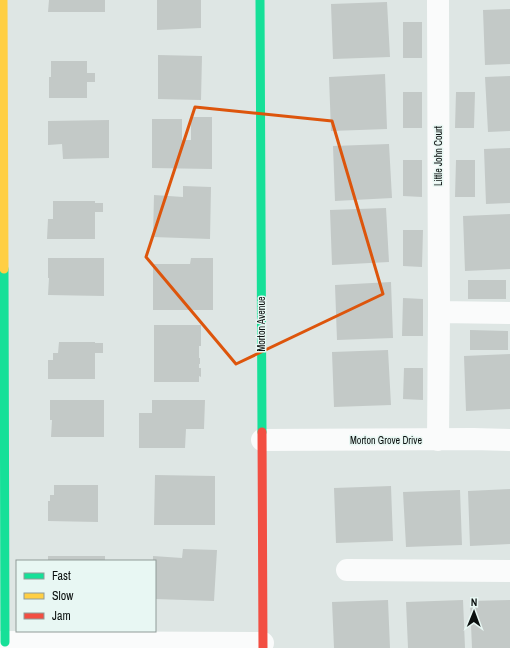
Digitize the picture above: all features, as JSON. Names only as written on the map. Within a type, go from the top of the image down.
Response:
[{"type":"street","points":[[3,0],[2,642],[263,645]]},
{"type":"street","name":"Morton Avenue","points":[[260,0],[263,645]]},
{"type":"street","name":"Little John Court","points":[[438,0],[438,440]]},
{"type":"street","points":[[439,312],[510,313]]},
{"type":"street","name":"Morton Grove Drive","points":[[262,440],[510,440]]},
{"type":"street","points":[[347,570],[510,571]]},
{"type":"highlighted area","points":[[195,107],[332,121],[383,294],[236,364],[146,257]]},
{"type":"building","points":[[49,0],[105,0],[105,12],[48,12]]},
{"type":"building","points":[[157,0],[201,0],[201,28],[157,30]]},
{"type":"building","points":[[387,2],[390,57],[333,59],[331,4]]},
{"type":"building","points":[[510,9],[510,64],[485,65],[483,10]]},
{"type":"building","points":[[403,22],[422,22],[422,58],[403,58]]},
{"type":"building","points":[[158,55],[202,56],[201,100],[158,99]]},
{"type":"building","points":[[51,61],[87,61],[87,73],[95,73],[95,82],[87,82],[87,98],[49,98]]},
{"type":"building","points":[[385,74],[387,129],[331,131],[329,77]]},
{"type":"building","points":[[510,76],[510,131],[488,132],[485,77]]},
{"type":"building","points":[[403,92],[422,92],[422,128],[403,128]]},
{"type":"building","points":[[456,92],[475,92],[474,128],[455,128]]},
{"type":"building","points":[[191,117],[212,117],[212,169],[152,168],[152,119],[182,119],[182,140],[191,140]]},
{"type":"building","points":[[109,120],[109,158],[63,159],[62,144],[48,145],[48,121]]},
{"type":"building","points":[[389,144],[392,198],[335,201],[333,146]]},
{"type":"building","points":[[510,148],[510,203],[486,204],[484,149]]},
{"type":"building","points":[[403,160],[422,160],[422,197],[403,196]]},
{"type":"building","points":[[456,160],[475,160],[475,197],[455,197]]},
{"type":"building","points":[[183,186],[211,187],[210,239],[153,237],[154,195],[183,197]]},
{"type":"building","points":[[53,201],[95,201],[95,203],[103,203],[103,212],[95,212],[95,239],[47,239],[48,219],[53,219]]},
{"type":"building","points":[[386,208],[389,262],[332,265],[330,210]]},
{"type":"building","points":[[510,214],[510,269],[465,271],[463,216]]},
{"type":"building","points":[[403,230],[423,230],[422,267],[403,266]]},
{"type":"building","points":[[48,258],[104,258],[104,296],[48,295]]},
{"type":"building","points":[[191,258],[213,258],[213,310],[153,310],[153,264],[190,264]]},
{"type":"building","points":[[468,280],[506,280],[506,299],[468,299]]},
{"type":"building","points":[[391,282],[393,338],[337,340],[335,285]]},
{"type":"building","points":[[403,298],[423,299],[423,336],[402,336]]},
{"type":"building","points":[[154,325],[201,325],[199,368],[201,368],[201,377],[199,376],[199,382],[154,382]]},
{"type":"building","points":[[470,330],[508,331],[508,350],[470,350]]},
{"type":"building","points":[[59,342],[103,343],[103,353],[95,353],[95,379],[48,379],[48,360],[53,360],[53,353],[58,353]]},
{"type":"building","points":[[388,350],[391,405],[334,407],[332,352]]},
{"type":"building","points":[[510,354],[510,409],[466,411],[464,356]]},
{"type":"building","points":[[404,368],[423,368],[423,400],[403,399]]},
{"type":"building","points":[[50,400],[104,400],[104,437],[51,437],[52,420],[50,420]]},
{"type":"building","points":[[152,400],[205,400],[204,429],[186,429],[185,448],[139,448],[139,413],[152,413]]},
{"type":"building","points":[[155,475],[215,476],[215,525],[154,525]]},
{"type":"building","points":[[54,485],[98,485],[98,522],[48,521],[48,501],[50,501],[50,495],[54,495]]},
{"type":"building","points":[[391,486],[393,541],[336,543],[334,488]]},
{"type":"building","points":[[510,489],[510,544],[470,546],[468,491]]},
{"type":"building","points":[[460,490],[462,545],[406,547],[403,492]]},
{"type":"building","points":[[183,549],[217,550],[214,601],[156,599],[156,560],[153,560],[153,556],[182,558]]},
{"type":"building","points":[[48,556],[105,556],[105,560],[48,560]]},
{"type":"building","points":[[388,600],[390,648],[334,648],[332,602]]},
{"type":"building","points":[[463,600],[465,648],[408,648],[406,602]]},
{"type":"building","points":[[510,600],[510,648],[472,648],[470,601]]},
{"type":"traffic: fast","points":[[260,0],[262,432]]},
{"type":"traffic: fast","points":[[4,269],[5,642]]},
{"type":"traffic: slow","points":[[3,0],[4,269]]},
{"type":"traffic: jam","points":[[262,432],[263,648]]}]
